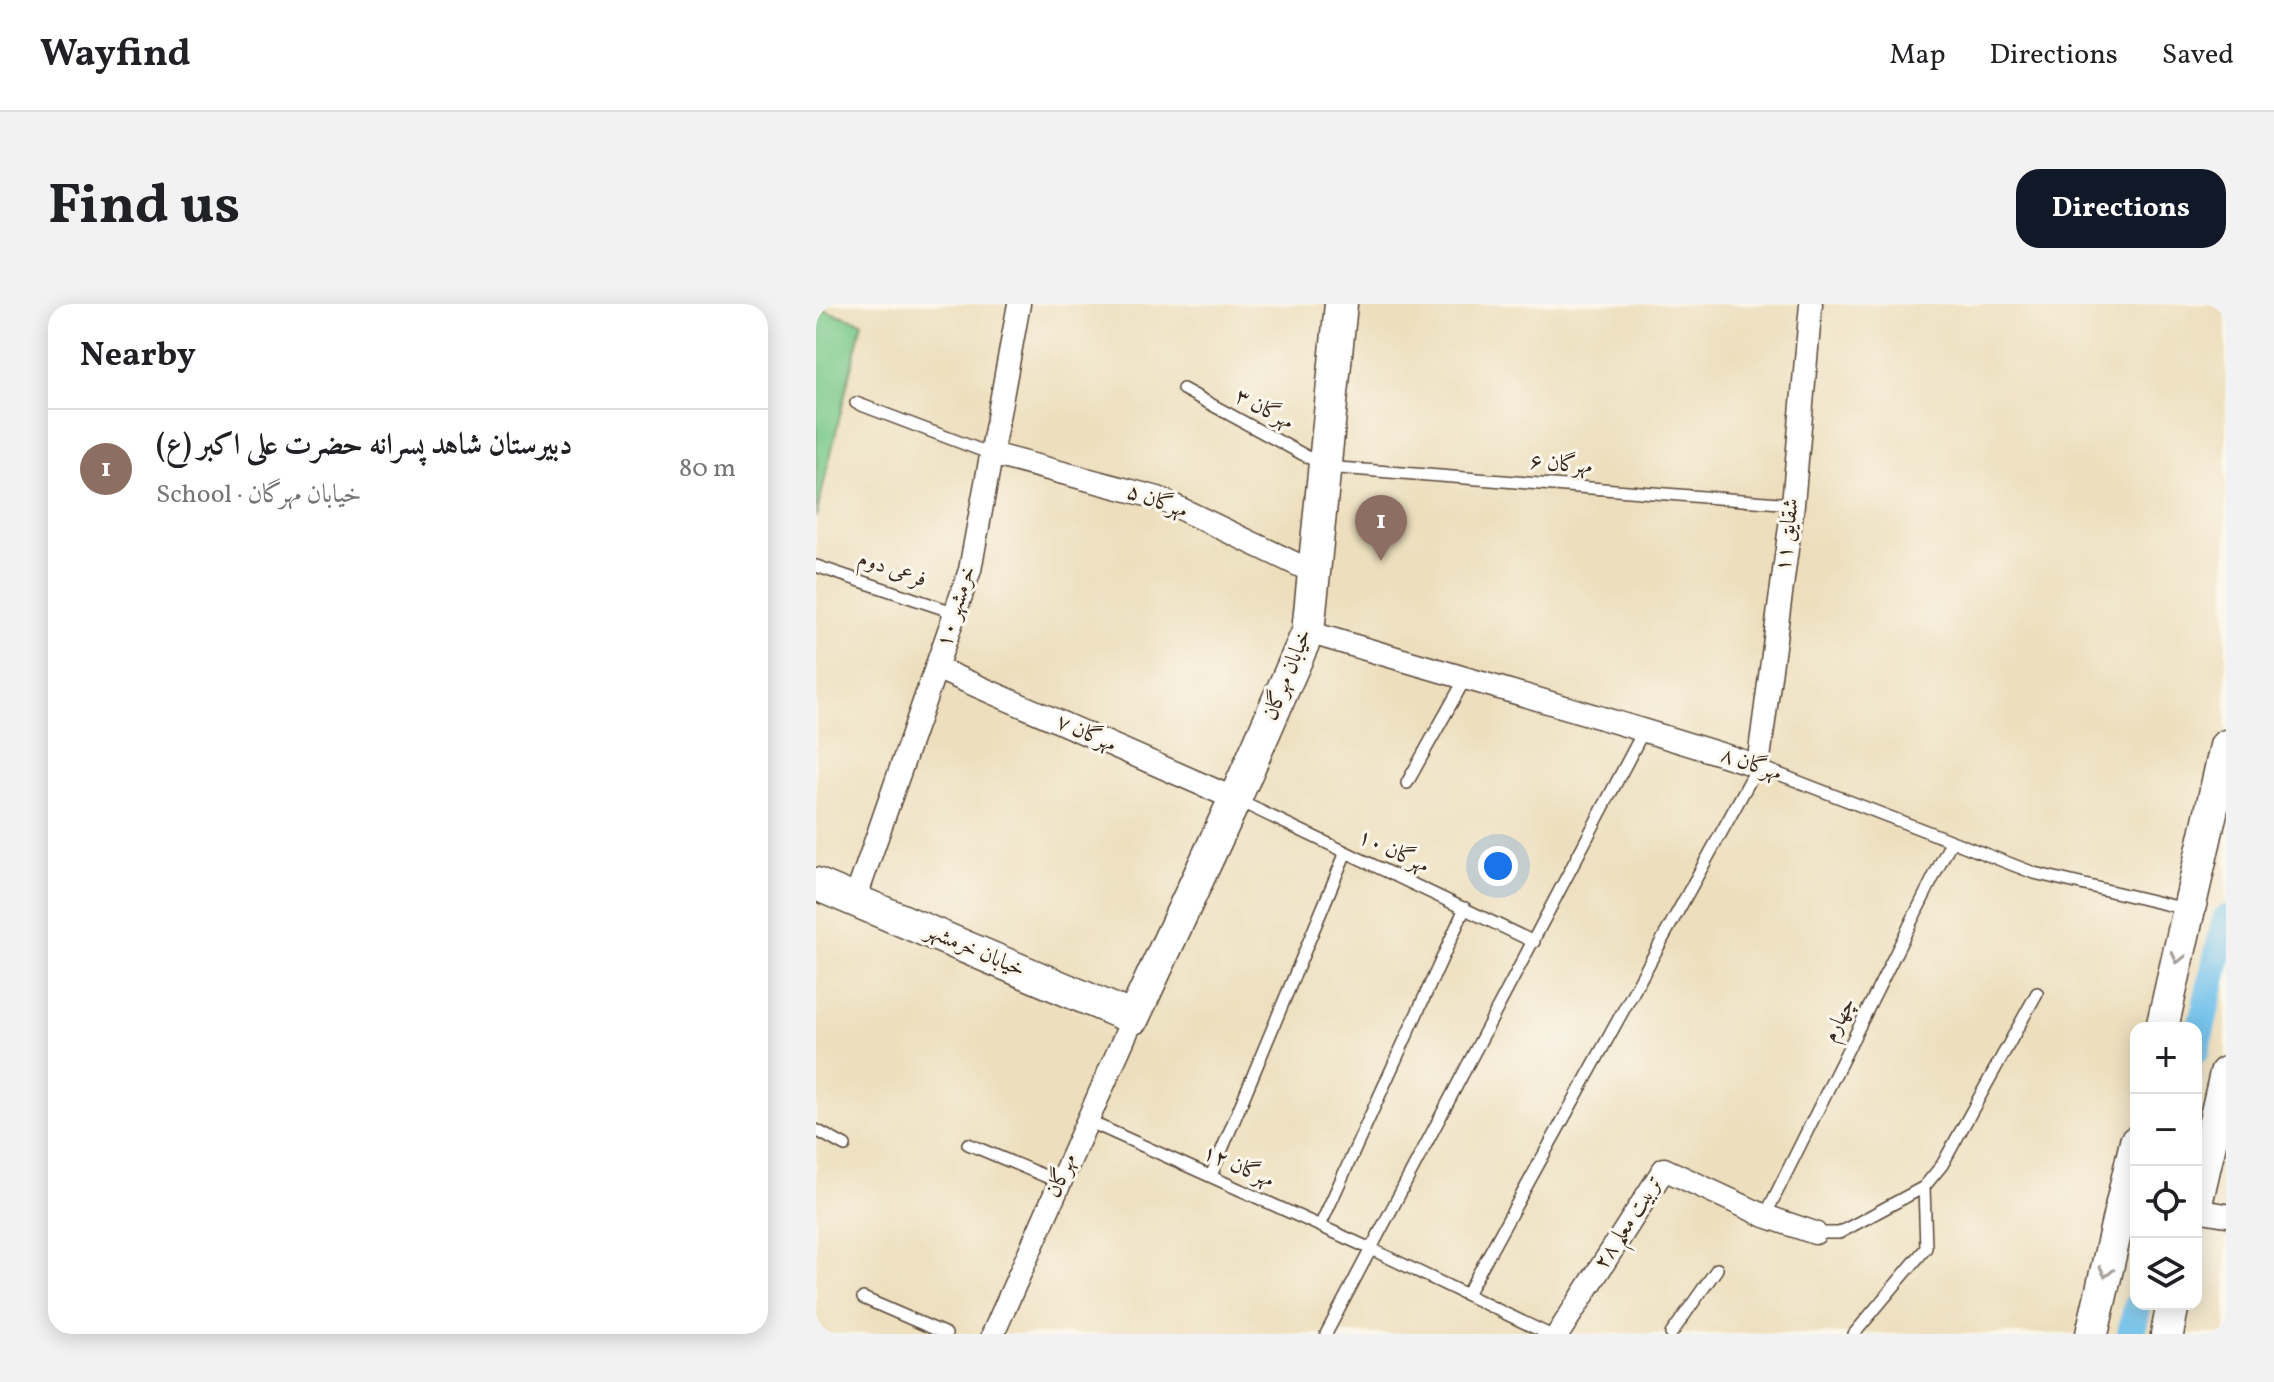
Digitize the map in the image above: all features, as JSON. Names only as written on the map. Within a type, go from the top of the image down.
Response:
[{"type":"street","name":"خرمشهر ۱۰","points":[[855,900],[970,570],[1019,304]]},
{"type":"street","name":"خیابان مهرگان","points":[[1133,1018],[1235,799],[1308,632],[1341,304]]},
{"type":"street","name":"شقایق ۱۱","points":[[1758,766],[1793,504],[1811,304]]},
{"type":"street","name":"مهرگان ۵","points":[[991,454],[1158,498],[1315,573]]},
{"type":"street","name":"مهرگان ۸","points":[[1308,632],[1644,729],[1758,766]]},
{"type":"street","name":"مهرگان ۷","points":[[936,668],[1235,799]]},
{"type":"street","points":[[2163,1022],[2226,746]]},
{"type":"street","name":"خیابان خرمشهر","points":[[816,884],[1133,1018]]},
{"type":"street","name":"مهرگان","points":[[996,1333],[1059,1182],[1133,1018]]},
{"type":"street","points":[[2202,1180],[2226,1073]]},
{"type":"street","points":[[2092,1334],[2130,1166]]},
{"type":"street","name":"تربیت معلم ۲۸","points":[[1558,1334],[1664,1169],[1765,1216],[1815,1233]]},
{"type":"street","points":[[2202,1209],[2226,1215]]},
{"type":"street","points":[[2167,1334],[2172,1310]]},
{"type":"lane","name":"مهرگان ۳","points":[[1183,389],[1326,467]]},
{"type":"lane","points":[[856,403],[991,454]]},
{"type":"lane","name":"مهرگان ۶","points":[[1326,467],[1793,504]]},
{"type":"lane","name":"فرعی دوم","points":[[816,566],[956,613]]},
{"type":"lane","points":[[1407,783],[1465,679]]},
{"type":"lane","points":[[1326,1334],[1644,729]]},
{"type":"lane","points":[[1467,1294],[1758,766]]},
{"type":"lane","name":"مهرگان ۸","points":[[1758,766],[2034,873],[2189,910]]},
{"type":"lane","name":"مهرگان ۱۰","points":[[1235,799],[1534,942]]},
{"type":"lane","name":"چهارم","points":[[1765,1216],[1951,842]]},
{"type":"lane","points":[[1211,1176],[1346,852]]},
{"type":"lane","points":[[1320,1226],[1465,908]]},
{"type":"lane","points":[[1815,1233],[1839,1233],[1924,1187],[1942,1165],[2037,993]]},
{"type":"lane","name":"مهرگان ۱۲","points":[[1088,1121],[1371,1249],[1548,1334]]},
{"type":"lane","points":[[816,1130],[845,1146]]},
{"type":"lane","points":[[968,1144],[1059,1182]]},
{"type":"lane","points":[[1854,1334],[1926,1248],[1924,1187]]},
{"type":"lane","points":[[1671,1334],[1717,1269]]},
{"type":"lane","points":[[863,1298],[946,1334]]},
{"type":"green space","points":[[816,308],[862,322],[816,517]]},
{"type":"waterway","points":[[2202,1024],[2226,919]]},
{"type":"waterway","points":[[2131,1334],[2137,1310]]},
{"type":"place","name":"دبیرستان شاهد پسرانه حضرت علی اکبر (ع)","points":[[1381,561]]}]
